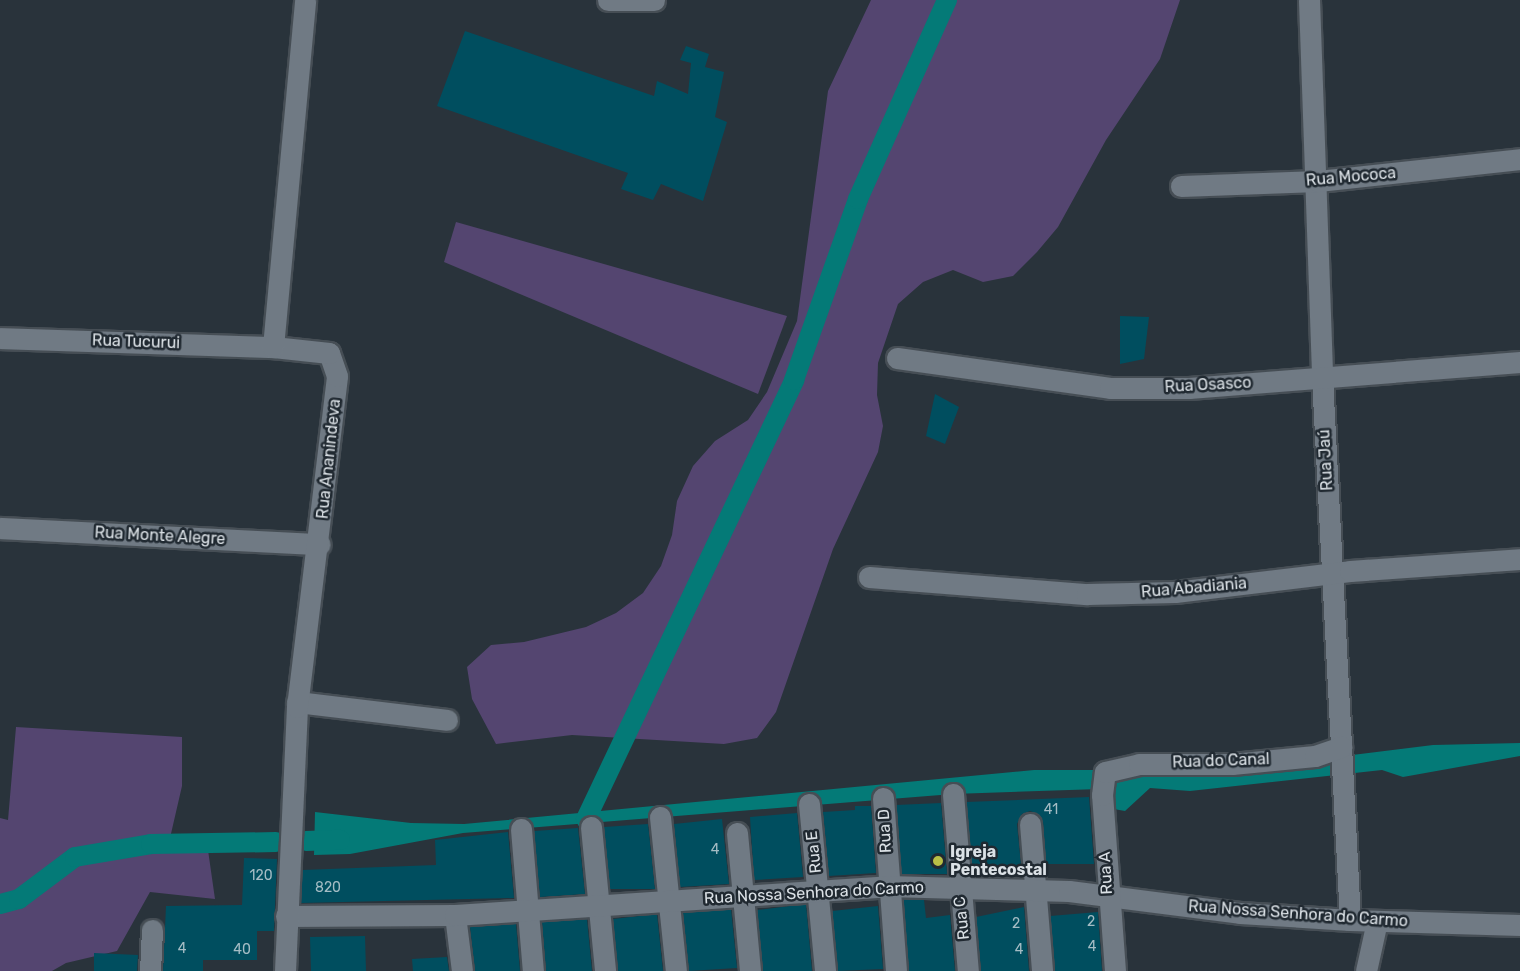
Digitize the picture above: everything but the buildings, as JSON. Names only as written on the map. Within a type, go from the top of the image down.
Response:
[{"type":"street","points":[[273,347],[305,0]]},
{"type":"street","points":[[608,0],[654,0]]},
{"type":"street","name":"Rua Jaú","points":[[1309,0],[1318,181],[1322,377],[1350,920]]},
{"type":"street","name":"Rua Mococa","points":[[1181,186],[1318,181],[1520,159]]},
{"type":"street","name":"Rua Tucurui","points":[[0,338],[273,347]]},
{"type":"street","name":"Rua Ananindeva","points":[[273,347],[318,349],[329,353],[335,362],[338,376],[320,544],[297,702],[285,971]]},
{"type":"street","name":"Rua Osasco","points":[[897,358],[1110,388],[1189,388],[1520,362]]},
{"type":"street","name":"Rua Monte Alegre","points":[[0,528],[320,544]]},
{"type":"street","name":"Rua Abadiania","points":[[869,577],[1087,594],[1175,592],[1332,574],[1520,559]]},
{"type":"street","points":[[297,702],[447,720]]},
{"type":"street","name":"Rua do Canal","points":[[1103,782],[1139,764],[1232,764],[1341,752]]},
{"type":"street","name":"Rua A","points":[[1103,782],[1107,895],[1115,971]]},
{"type":"street","name":"Rua C","points":[[952,794],[958,886],[968,971]]},
{"type":"street","name":"Rua D","points":[[884,798],[888,886],[896,971]]},
{"type":"street","name":"Rua E","points":[[809,804],[825,971]]},
{"type":"street","points":[[660,817],[676,971]]},
{"type":"street","points":[[1030,824],[1033,889],[1042,971]]},
{"type":"street","points":[[591,827],[605,971]]},
{"type":"street","points":[[521,829],[533,971]]},
{"type":"street","points":[[737,833],[741,897],[750,971]]},
{"type":"street","name":"Rua Nossa Senhora do Carmo","points":[[286,916],[454,915],[598,903],[741,897],[888,886],[958,886],[1107,895],[1240,913],[1350,920],[1520,925]]},
{"type":"street","points":[[454,915],[462,971]]},
{"type":"street","points":[[1366,971],[1377,921]]},
{"type":"street","points":[[150,971],[152,930]]},
{"type":"shaded area","points":[[871,0],[1180,0],[1160,59],[1106,140],[1058,227],[1037,252],[1013,276],[983,282],[953,270],[923,282],[898,304],[878,363],[877,395],[883,426],[878,452],[833,549],[776,712],[757,738],[724,744],[572,735],[496,744],[472,699],[467,667],[491,645],[524,642],[586,627],[616,613],[643,593],[661,566],[672,535],[677,501],[693,466],[715,441],[748,420],[767,392],[797,321],[828,91]]},
{"type":"shaded area","points":[[456,222],[787,316],[758,394],[444,262]]},
{"type":"shaded area","points":[[16,727],[182,737],[182,786],[167,851],[208,850],[215,899],[150,892],[117,951],[66,963],[52,971],[0,971],[0,818],[8,820]]},
{"type":"shaded area","points":[[1520,743],[1520,756],[1403,777],[1382,770],[1190,791],[1150,788],[1125,811],[1108,808],[1100,789],[953,794],[463,833],[350,854],[314,855],[315,812],[411,823],[464,824],[1034,770],[1231,770],[1433,745]]},
{"type":"waterway","points":[[586,819],[794,380],[858,199],[947,0]]},
{"type":"waterway","points":[[306,841],[340,840]]},
{"type":"waterway","points":[[0,904],[19,899],[75,857],[151,844],[276,842]]},
{"type":"place","name":"Igreja Pentecostal","points":[[938,861]]}]
